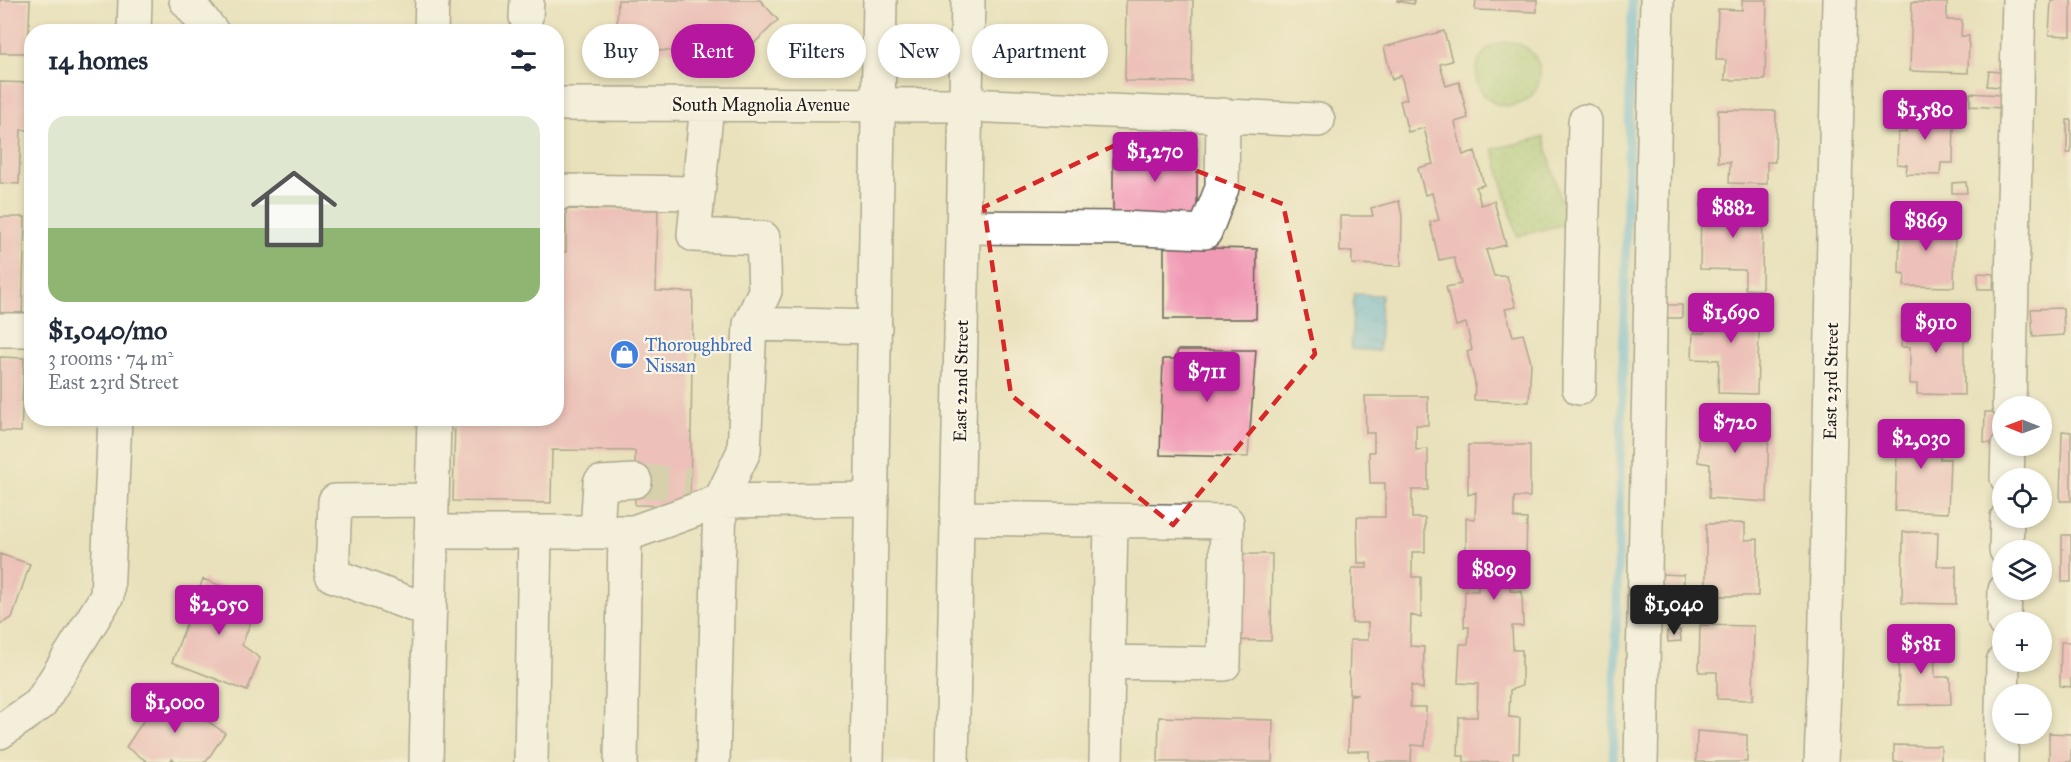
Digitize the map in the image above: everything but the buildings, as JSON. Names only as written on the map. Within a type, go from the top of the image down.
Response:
[{"type":"street","points":[[134,24],[135,0]]},
{"type":"street","points":[[186,0],[206,24]]},
{"type":"street","points":[[431,24],[432,0]]},
{"type":"street","points":[[867,762],[880,0]]},
{"type":"street","name":"East 22nd Street","points":[[952,762],[968,0]]},
{"type":"street","points":[[1641,762],[1658,0]]},
{"type":"street","name":"East 23rd Street","points":[[1821,762],[1839,0]]},
{"type":"street","points":[[2009,396],[2019,0]]},
{"type":"street","name":"South Magnolia Avenue","points":[[564,104],[966,105],[1318,120]]},
{"type":"street","points":[[707,105],[694,235],[764,238],[765,291],[750,324],[744,451],[720,501],[713,762]]},
{"type":"street","points":[[964,227],[1108,228],[1205,232],[1222,188],[1223,115]]},
{"type":"street","points":[[1579,388],[1585,121]]},
{"type":"street","points":[[564,191],[698,193]]},
{"type":"street","points":[[750,324],[875,327]]},
{"type":"street","points":[[0,330],[24,330]]},
{"type":"street","points":[[0,732],[40,704],[107,596],[115,426]]},
{"type":"street","points":[[426,762],[434,426]]},
{"type":"street","points":[[621,762],[611,532],[600,483],[635,481]]},
{"type":"street","points":[[690,484],[720,501]]},
{"type":"street","points":[[431,532],[634,532],[720,501],[872,499]]},
{"type":"street","points":[[430,611],[332,575],[335,501],[432,500]]},
{"type":"street","points":[[958,518],[1227,522],[1224,664],[1108,662]]},
{"type":"street","points":[[1106,762],[1111,522]]},
{"type":"street","points":[[531,762],[535,532]]},
{"type":"street","points":[[2001,762],[2003,672]]},
{"type":"highlighted area","points":[[1122,142],[1283,204],[1315,354],[1173,525],[1011,395],[984,207]]},
{"type":"green space","points":[[1508,42],[1520,44],[1531,51],[1538,62],[1540,74],[1538,86],[1531,97],[1520,104],[1508,106],[1496,104],[1485,97],[1478,86],[1476,74],[1478,62],[1485,51],[1496,44]]},
{"type":"green space","points":[[1544,137],[1567,224],[1517,236],[1493,149]]},
{"type":"water","points":[[1354,294],[1381,295],[1379,351],[1351,349]]},
{"type":"waterway","points":[[1613,762],[1632,0]]},
{"type":"tunnel","points":[[635,481],[690,484]]},
{"type":"place","name":"Thoroughbred Nissan","points":[[624,355]]}]
